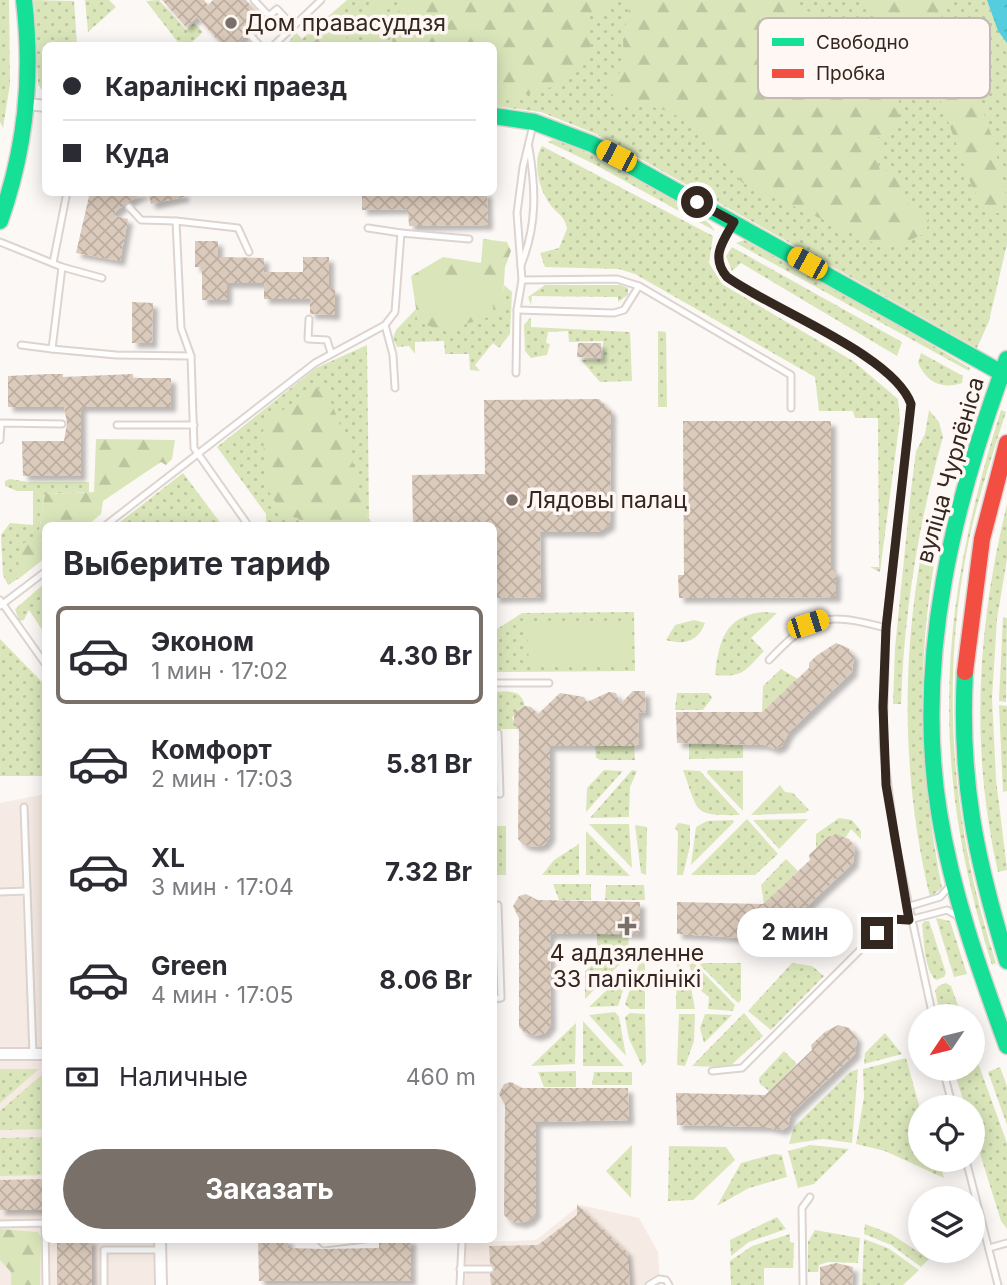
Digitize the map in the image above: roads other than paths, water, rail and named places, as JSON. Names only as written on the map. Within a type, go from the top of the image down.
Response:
[{"type":"main road","points":[[0,221],[12,190],[29,104],[29,59],[23,0]]},
{"type":"main road","points":[[497,116],[534,122],[592,144],[1005,369]]},
{"type":"main road","name":"вуліца Чурлёніса","points":[[1005,369],[960,503],[943,579],[935,643],[935,768],[950,874],[1007,1046]]},
{"type":"main road","name":"вуліца Чурлёніса","points":[[1007,443],[988,518],[969,630],[965,736],[976,849],[1007,961]]},
{"type":"street","points":[[29,104],[42,106]]},
{"type":"street","points":[[0,1054],[42,1054]]},
{"type":"street","points":[[160,1244],[161,1285]]},
{"type":"lane","points":[[254,0],[270,16],[277,9],[293,26]]},
{"type":"lane","points":[[277,42],[321,0]]},
{"type":"lane","points":[[252,37],[256,42]]},
{"type":"lane","points":[[516,373],[517,310],[522,280],[517,213],[534,122]]},
{"type":"lane","points":[[520,266],[531,240],[534,216],[528,145]]},
{"type":"lane","points":[[52,263],[66,196]]},
{"type":"lane","points":[[129,207],[141,220],[238,228],[249,252]]},
{"type":"lane","points":[[176,221],[181,327],[191,356],[194,448],[246,522]]},
{"type":"lane","points":[[734,222],[718,252],[720,265],[727,277],[866,358],[887,374],[910,401],[911,413],[886,628],[883,707],[886,785],[909,920],[930,1004]]},
{"type":"lane","points":[[368,228],[469,239]]},
{"type":"lane","points":[[110,522],[331,353],[385,326],[395,312],[401,233]]},
{"type":"lane","points":[[0,242],[62,267],[103,278]]},
{"type":"lane","points":[[52,349],[62,267]]},
{"type":"lane","points":[[522,280],[617,279],[639,286],[791,375],[791,408]]},
{"type":"lane","points":[[517,310],[614,313],[624,310],[639,286]]},
{"type":"lane","points":[[309,318],[308,339],[327,341],[331,353]]},
{"type":"lane","points":[[385,326],[393,355],[395,388]]},
{"type":"lane","points":[[21,345],[116,355],[191,356]]},
{"type":"lane","points":[[0,440],[1,423],[62,424]]},
{"type":"lane","points":[[117,425],[194,425]]},
{"type":"lane","points":[[42,574],[0,604],[42,660]]},
{"type":"lane","points":[[769,660],[793,635],[808,624],[823,619],[842,617],[886,628]]},
{"type":"lane","points":[[497,683],[549,683]]},
{"type":"lane","points":[[497,794],[500,794],[498,733]]},
{"type":"lane","points":[[24,807],[33,1054]]},
{"type":"lane","points":[[907,907],[929,902],[947,893],[950,874]]},
{"type":"lane","points":[[0,892],[27,891]]},
{"type":"lane","points":[[497,999],[501,999],[498,905]]},
{"type":"lane","points":[[712,1071],[742,1068],[891,919],[909,920],[947,910],[955,913],[966,926]]},
{"type":"lane","points":[[969,1172],[998,1285]]},
{"type":"lane","points":[[803,1285],[802,1208],[810,1197]]},
{"type":"lane","points":[[0,1224],[42,1223]]},
{"type":"lane","points":[[45,1243],[46,1285]]},
{"type":"lane","points":[[460,1285],[462,1243]]},
{"type":"lane","points":[[989,1248],[1007,1243]]},
{"type":"lane","points":[[104,1285],[104,1251],[160,1244]]},
{"type":"lane","points":[[460,1269],[490,1269]]},
{"type":"lane","points":[[649,1285],[659,1279],[666,1280],[669,1285]]},
{"type":"water","points":[[987,0],[1007,0],[1007,43],[998,31]]},
{"type":"place","name":"Дом правасуддзя","points":[[231,23]]},
{"type":"place","name":"Лядовы палац","points":[[512,500]]},
{"type":"place","name":"4 аддзяленне 33 паліклінікі","points":[[627,926]]}]
